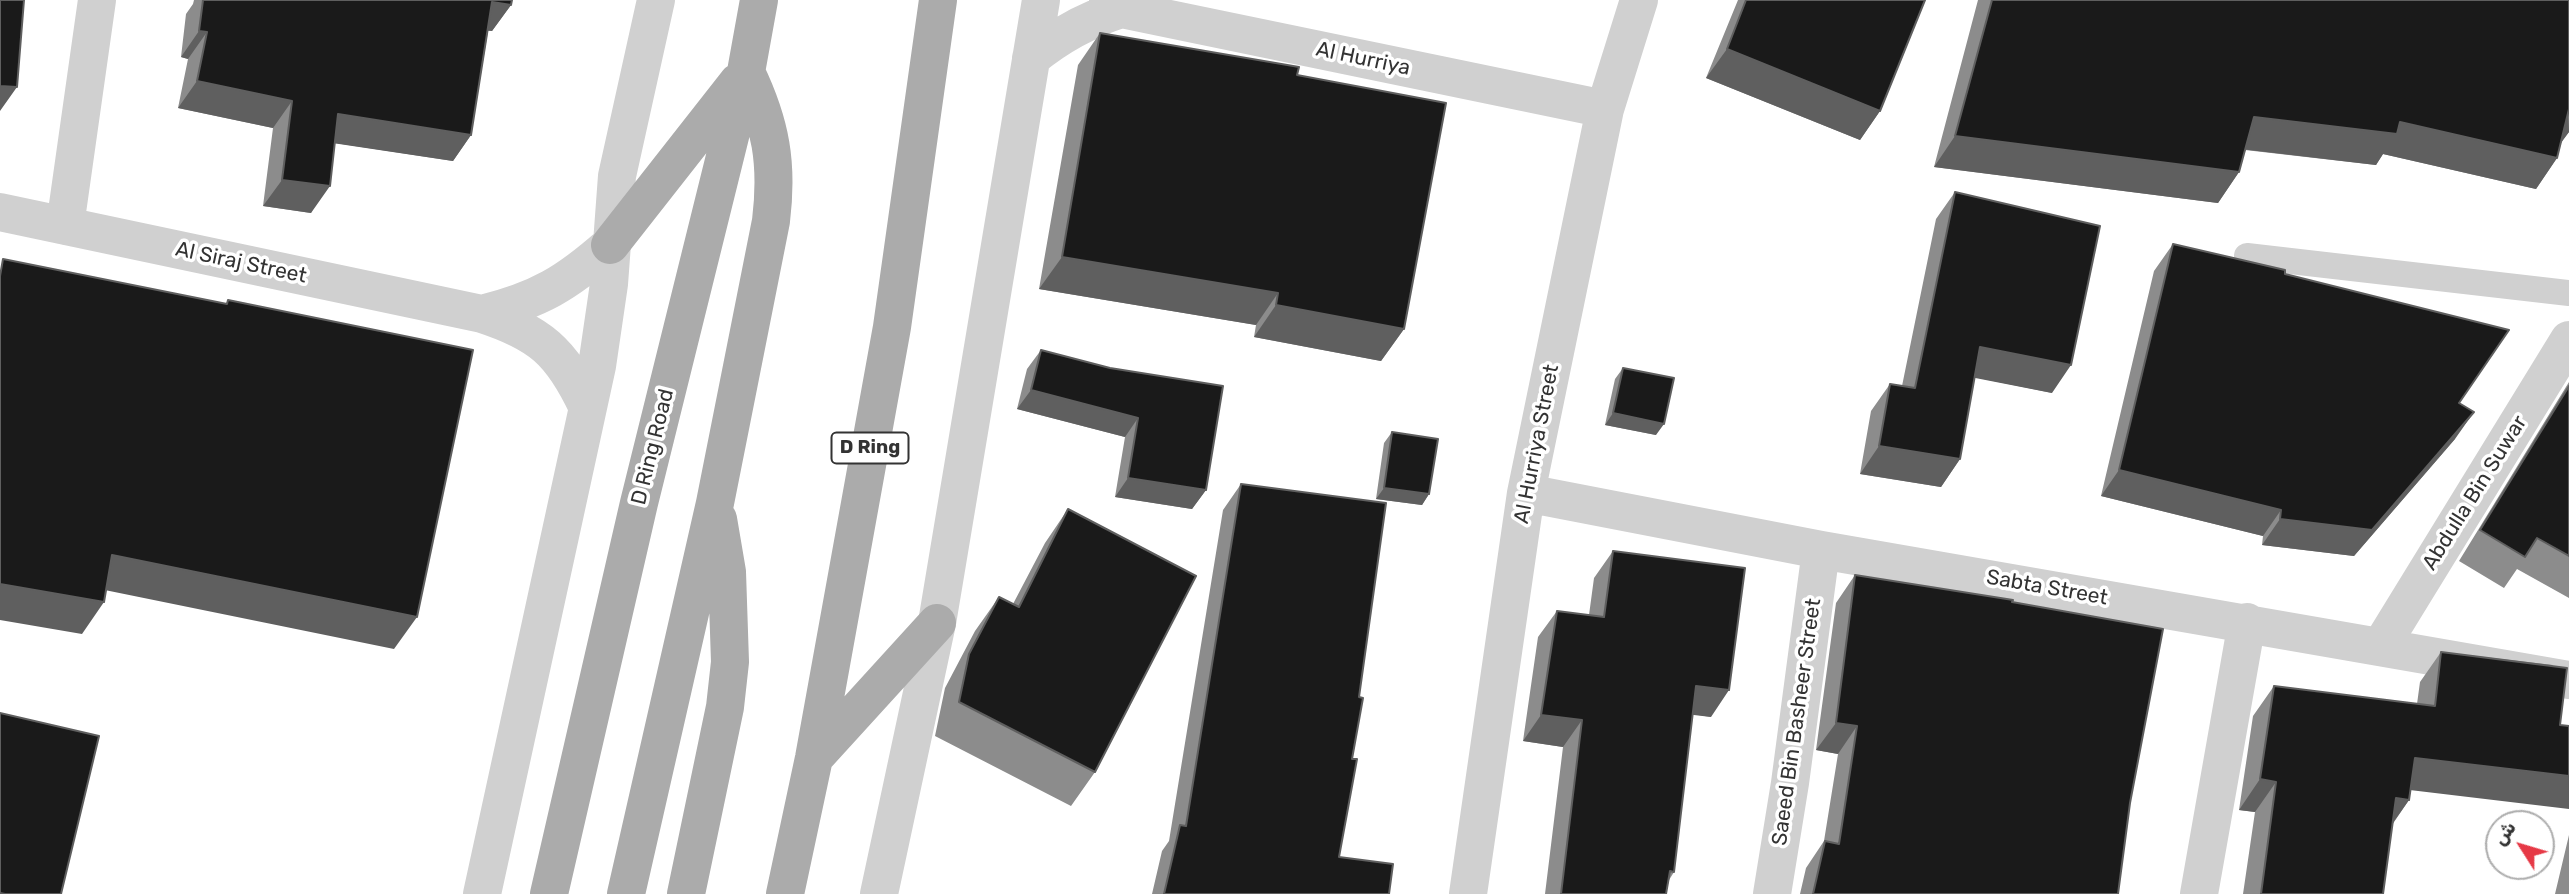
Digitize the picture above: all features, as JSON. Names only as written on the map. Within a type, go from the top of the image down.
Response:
[{"type":"main road","name":"D Ring Road","points":[[549,894],[639,503],[746,72],[758,0]]},
{"type":"main road","name":"D Ring","points":[[785,894],[814,758],[892,327],[938,0]]},
{"type":"main road","points":[[610,244],[746,72],[760,100],[769,129],[775,190],[771,221],[715,503],[626,894]]},
{"type":"main road","points":[[686,894],[724,707],[730,662],[727,572],[715,503]]},
{"type":"main road","points":[[814,758],[937,623]]},
{"type":"street","points":[[65,226],[97,0]]},
{"type":"street","points":[[482,894],[604,324],[617,176],[656,0]]},
{"type":"street","points":[[879,894],[937,623],[1041,0]]},
{"type":"street","name":"Al Hurriya Street","points":[[1468,894],[1526,493],[1605,109],[1639,0]]},
{"type":"street","name":"Al Hurriya","points":[[1031,58],[1051,41],[1115,5],[1605,109]]},
{"type":"street","name":"Al Siraj Street","points":[[0,212],[482,314],[517,326],[548,346],[571,373],[587,406]]},
{"type":"street","name":"Al Siraj Street","points":[[482,314],[517,306],[549,292],[579,272],[610,244]]},
{"type":"street","name":"Abdulla Bin Suwar","points":[[2381,646],[2569,340]]},
{"type":"street","name":"Sabta Street","points":[[1526,493],[1821,550],[2569,680]]},
{"type":"street","name":"Saeed Bin Basheer Street","points":[[1772,894],[1790,783],[1821,550]]},
{"type":"street","points":[[2199,894],[2247,622]]},
{"type":"lane","points":[[2247,256],[2569,293]]},
{"type":"building","points":[[0,0],[24,0],[17,87],[0,86]]},
{"type":"building","points":[[203,0],[512,0],[511,5],[492,2],[471,135],[338,114],[330,186],[282,180],[292,101],[197,81],[207,32],[199,31]]},
{"type":"building","points":[[1746,0],[1925,0],[1880,111],[1727,49]]},
{"type":"building","points":[[1992,0],[2569,0],[2569,109],[2557,158],[2400,122],[2397,134],[2254,117],[2239,172],[1955,136]]},
{"type":"building","points":[[1100,33],[1299,67],[1297,75],[1446,103],[1404,329],[1276,305],[1278,293],[1062,257]]},
{"type":"building","points":[[1955,192],[2100,226],[2071,365],[1980,347],[1960,459],[1879,446],[1890,384],[1915,388]]},
{"type":"building","points":[[2173,244],[2285,270],[2285,274],[2509,330],[2459,403],[2474,412],[2372,530],[2280,519],[2281,510],[2119,470]]},
{"type":"building","points":[[3,259],[227,304],[228,300],[473,350],[417,617],[112,555],[104,602],[0,584],[0,276]]},
{"type":"building","points":[[1041,350],[1110,368],[1223,386],[1206,490],[1128,478],[1138,418],[1031,390]]},
{"type":"building","points":[[1623,368],[1674,378],[1664,424],[1613,413]]},
{"type":"building","points":[[2569,386],[2569,556],[2537,538],[2525,557],[2480,530]]},
{"type":"building","points":[[1392,432],[1438,439],[1429,494],[1384,488]]},
{"type":"building","points":[[1241,484],[1386,503],[1359,697],[1363,698],[1352,759],[1357,759],[1339,857],[1393,864],[1389,894],[1164,894],[1180,825],[1186,826]]},
{"type":"building","points":[[1068,509],[1196,576],[1095,772],[959,702],[969,654],[999,597],[1019,607]]},
{"type":"building","points":[[1613,551],[1745,568],[1729,690],[1696,686],[1674,872],[1670,871],[1666,894],[1561,894],[1582,720],[1541,715],[1557,611],[1604,617]]},
{"type":"building","points":[[1855,575],[2013,600],[2012,602],[2163,629],[2130,803],[2118,894],[1813,894],[1825,841],[1839,844],[1857,726],[1836,723]]},
{"type":"building","points":[[2441,652],[2567,668],[2560,725],[2569,726],[2569,776],[2415,758],[2409,800],[2396,798],[2383,894],[2261,894],[2276,782],[2260,779],[2274,686],[2435,706]]},
{"type":"building","points":[[0,713],[99,736],[61,894],[0,893]]}]
